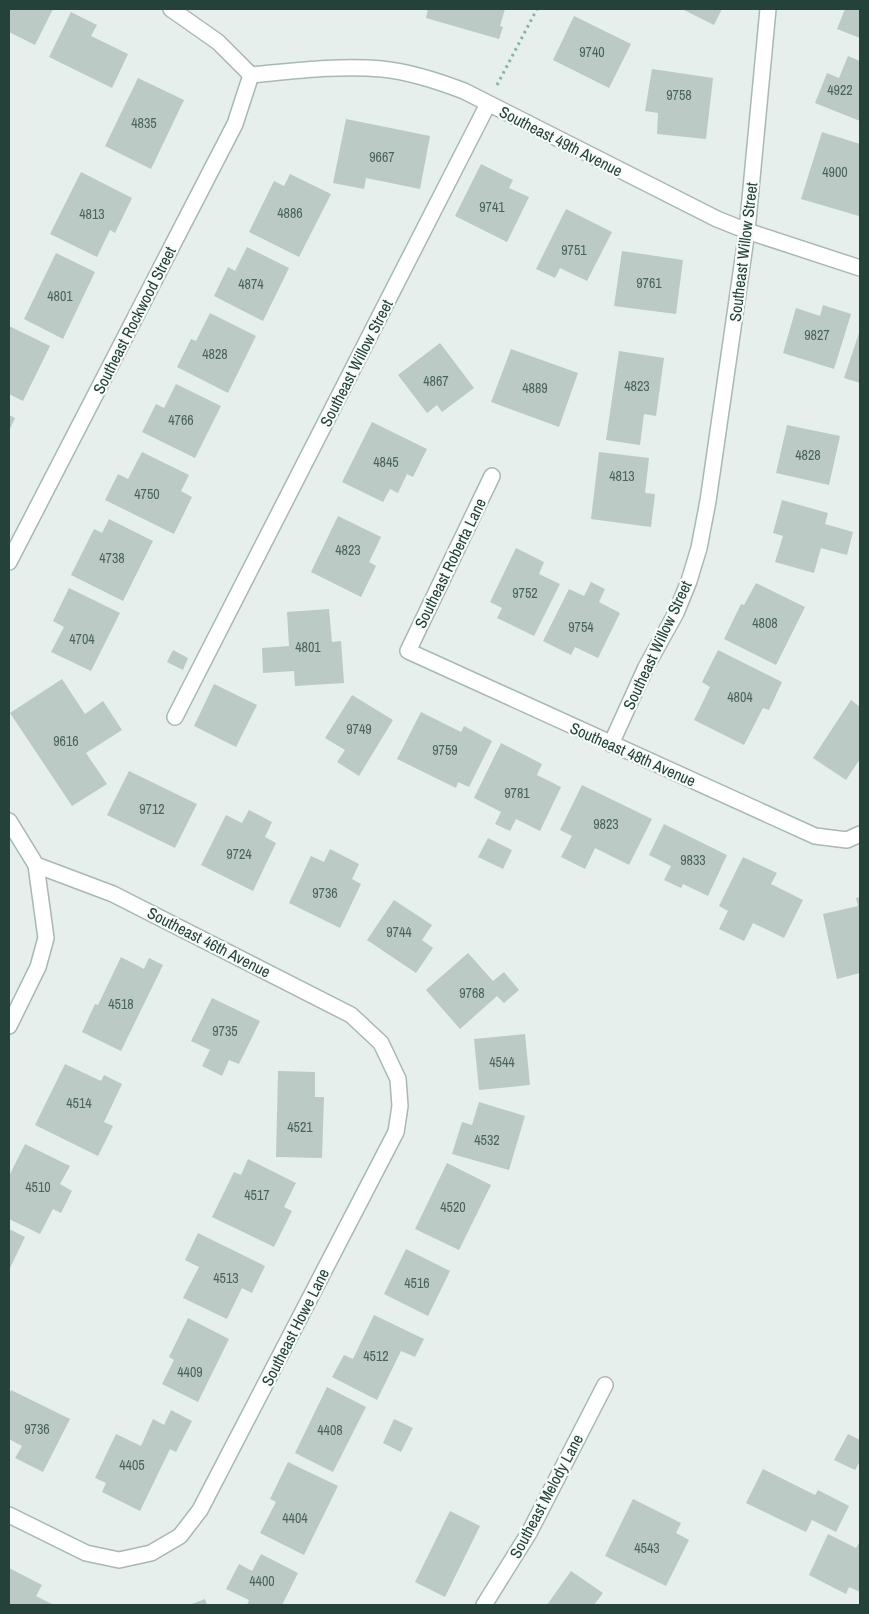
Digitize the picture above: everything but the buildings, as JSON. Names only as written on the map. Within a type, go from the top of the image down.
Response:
[{"type":"street","points":[[171,9],[218,42],[251,75]]},
{"type":"street","name":"Southeast Willow Street","points":[[611,744],[646,667],[676,613],[689,581],[699,548],[708,501],[747,231],[768,9]]},
{"type":"street","name":"Southeast 49th Avenue","points":[[251,75],[340,67],[382,69],[411,73],[438,81],[464,91],[683,202],[747,231],[860,268]]},
{"type":"street","name":"Southeast Rockwood Street","points":[[9,562],[235,124],[251,75]]},
{"type":"street","name":"Southeast Willow Street","points":[[175,717],[488,104]]},
{"type":"street","name":"Southeast Roberta Lane","points":[[408,651],[492,476]]},
{"type":"street","name":"Southeast 48th Avenue","points":[[408,651],[815,836],[847,840],[860,834]]},
{"type":"street","points":[[9,821],[36,865],[46,938],[38,967],[9,1026]]},
{"type":"street","name":"Southeast 46th Avenue","points":[[36,865],[113,894],[351,1015],[381,1043],[398,1079]]},
{"type":"street","name":"Southeast Howe Lane","points":[[9,1515],[86,1553],[119,1560],[152,1554],[180,1536],[200,1510],[396,1132],[400,1106],[398,1079]]},
{"type":"street","name":"Southeast Melody Lane","points":[[484,1605],[529,1533],[605,1385]]},
{"type":"path","points":[[488,104],[538,9]]}]
